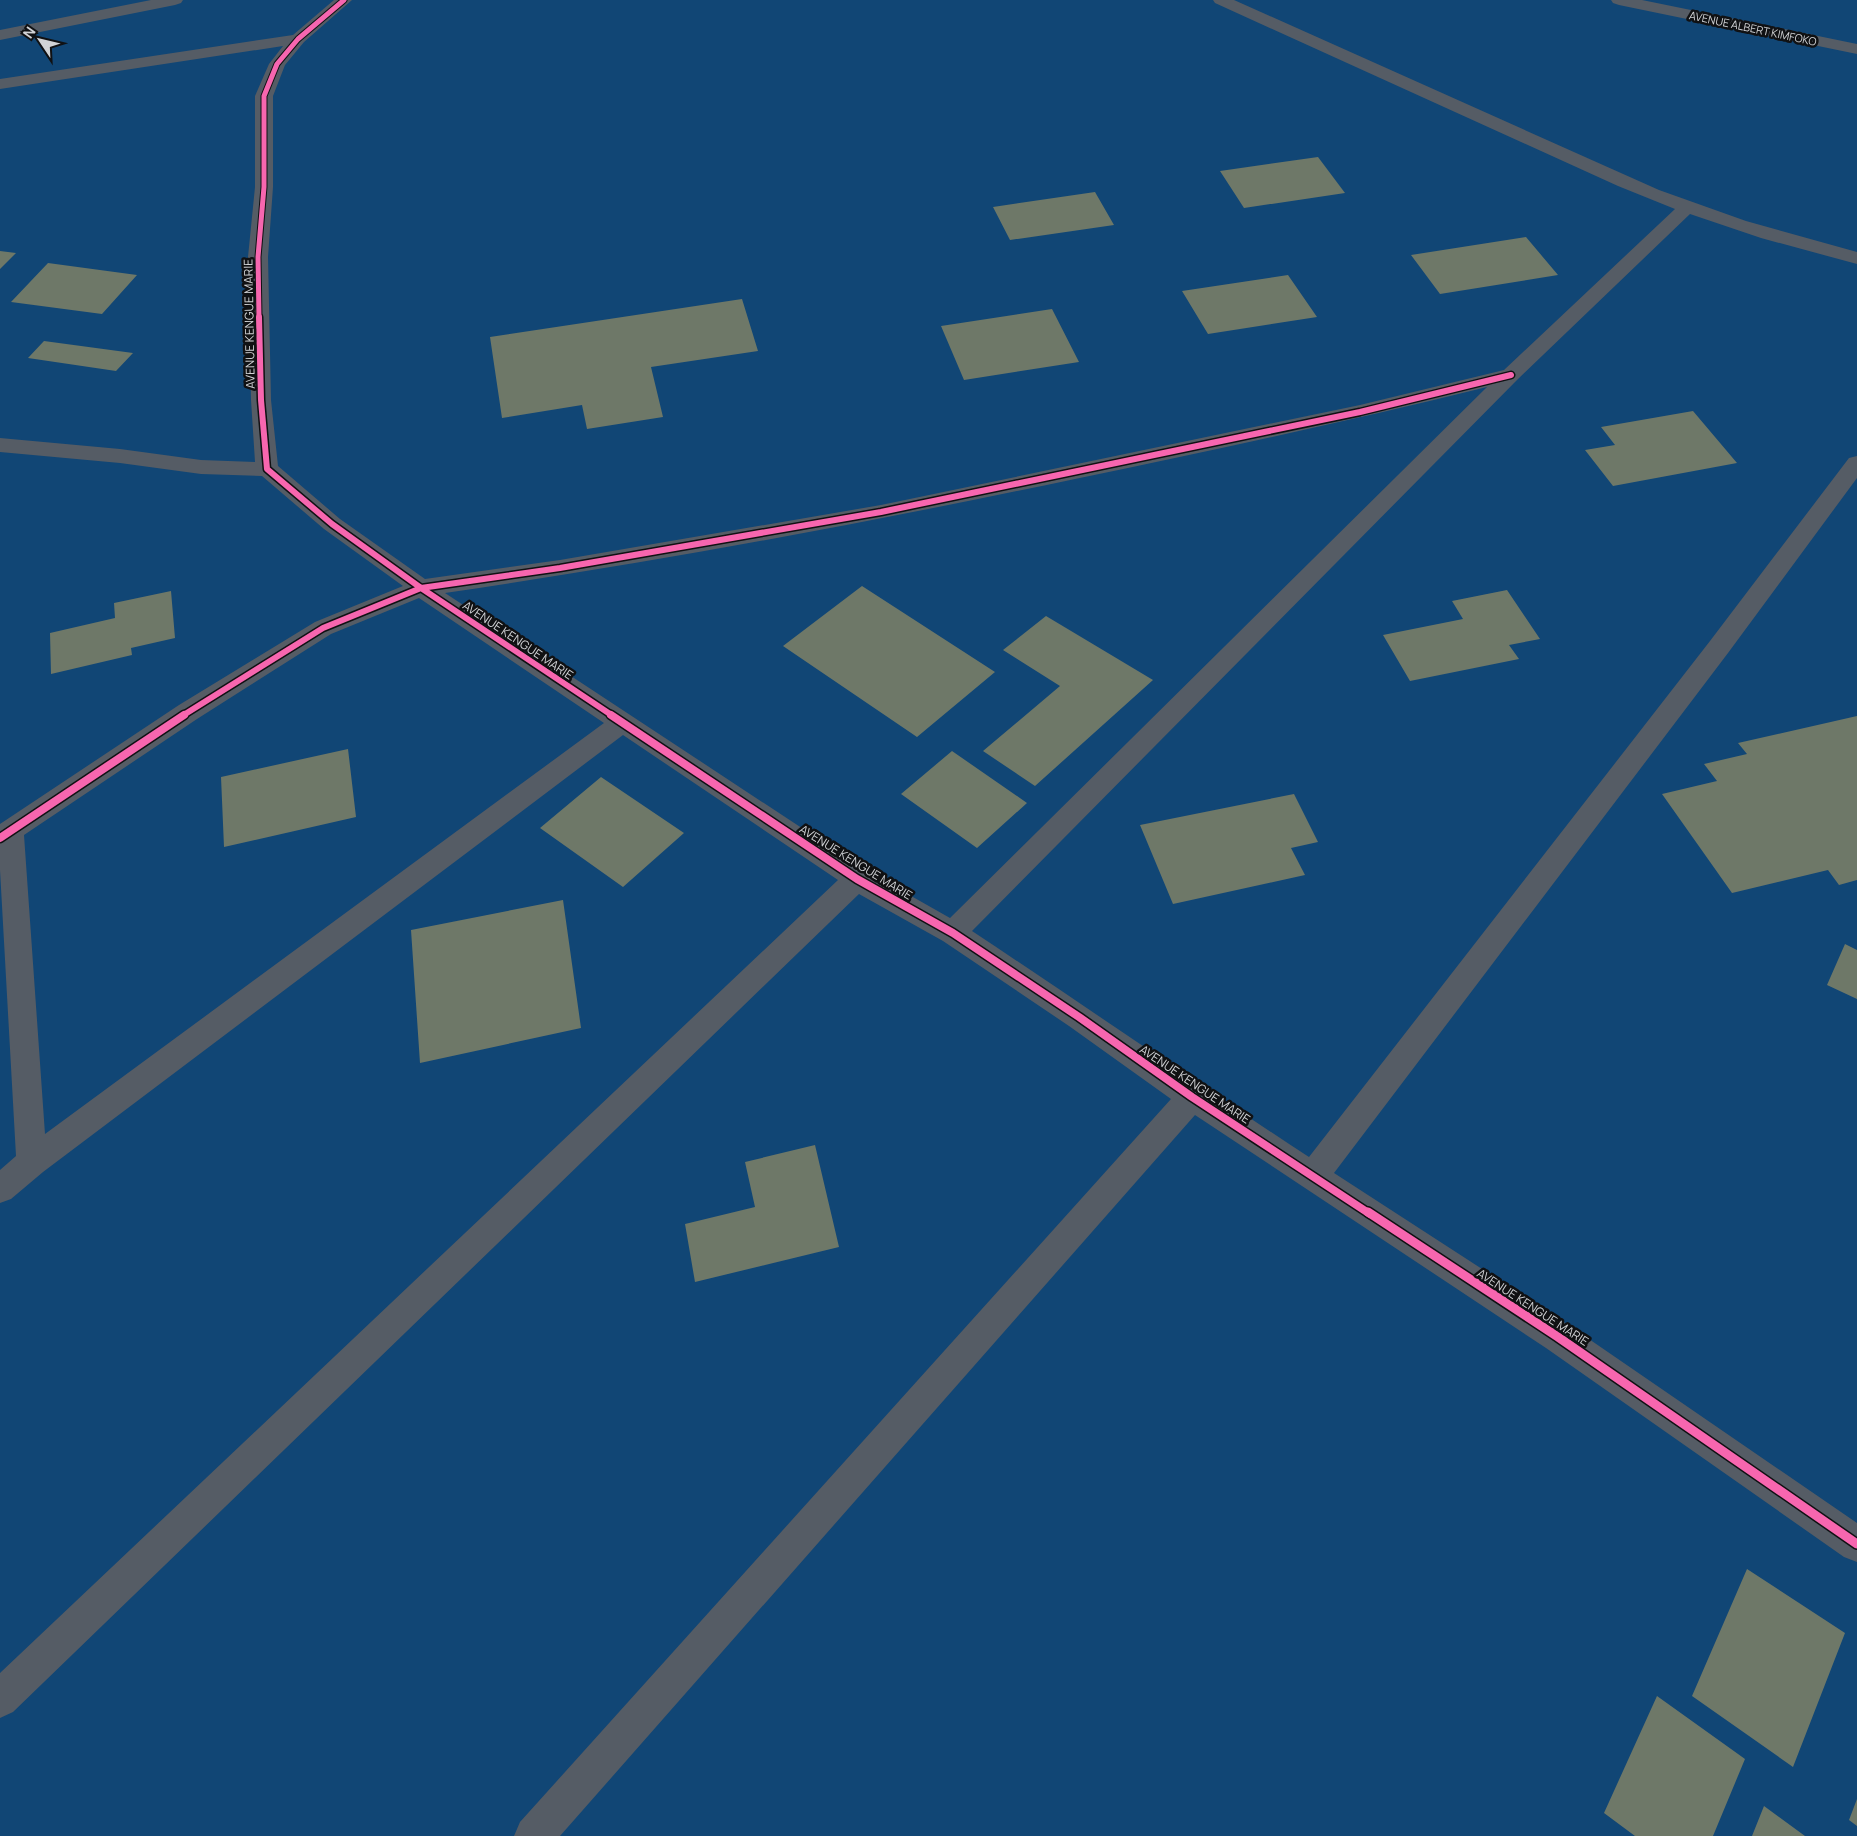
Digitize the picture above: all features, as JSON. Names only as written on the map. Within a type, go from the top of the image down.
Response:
[{"type":"street","points":[[0,35],[175,0]]},
{"type":"street","name":"AVENUE KENGUE MARIE","points":[[344,0],[298,39],[277,64],[264,96],[264,186],[258,257],[261,400],[267,469],[332,524],[421,588],[621,723],[857,878],[953,933],[1079,1017],[1192,1097],[1558,1337],[1857,1544]]},
{"type":"street","points":[[1221,0],[1624,182],[1686,208],[1789,241],[1857,258]]},
{"type":"street","name":"AVENUE ALBERT KIMFOKO","points":[[1619,0],[1857,49]]},
{"type":"street","points":[[0,84],[298,39]]},
{"type":"street","points":[[953,933],[1511,376],[1686,208]]},
{"type":"street","points":[[32,1162],[6,835],[188,712],[323,628],[421,588],[560,568],[881,512],[1360,412],[1511,376]]},
{"type":"street","points":[[0,445],[120,456],[201,467],[267,469]]},
{"type":"street","points":[[1312,1177],[1857,464]]},
{"type":"street","points":[[0,1189],[32,1162],[621,723]]},
{"type":"street","points":[[0,1698],[857,878]]},
{"type":"street","points":[[534,1836],[1192,1097]]},
{"type":"shaded area","points":[[0,0],[1857,0],[1857,1836],[0,1836]]},
{"type":"building","points":[[1318,157],[1345,193],[1244,208],[1220,171]]},
{"type":"building","points":[[1095,192],[1114,225],[1010,240],[993,207]]},
{"type":"building","points":[[1526,237],[1558,275],[1440,294],[1411,255]]},
{"type":"building","points":[[0,251],[16,253],[0,269]]},
{"type":"building","points":[[48,263],[137,275],[102,314],[11,302]]},
{"type":"building","points":[[1288,275],[1317,317],[1208,334],[1182,291]]},
{"type":"building","points":[[742,299],[758,351],[651,367],[663,417],[587,429],[582,405],[502,418],[490,337]]},
{"type":"building","points":[[1052,309],[1079,362],[964,380],[941,326]]},
{"type":"building","points":[[44,341],[133,353],[116,371],[28,358]]},
{"type":"building","points":[[1693,411],[1737,463],[1613,486],[1585,450],[1615,445],[1601,427]]},
{"type":"building","points":[[862,586],[995,672],[917,737],[783,646]]},
{"type":"building","points":[[1507,590],[1540,639],[1509,645],[1519,659],[1410,681],[1383,635],[1463,619],[1452,601]]},
{"type":"building","points":[[171,591],[175,638],[131,648],[132,655],[51,674],[50,633],[115,618],[114,603]]},
{"type":"building","points":[[1046,616],[1153,680],[1035,786],[983,751],[1060,686],[1003,650]]},
{"type":"building","points":[[1857,716],[1857,880],[1839,885],[1828,870],[1732,893],[1662,794],[1717,781],[1704,764],[1747,754],[1738,743]]},
{"type":"building","points":[[348,749],[356,817],[224,847],[221,777]]},
{"type":"building","points":[[952,751],[1027,803],[977,848],[901,794]]},
{"type":"building","points":[[601,777],[684,833],[623,887],[540,828]]},
{"type":"building","points":[[1294,794],[1318,842],[1291,848],[1305,875],[1173,904],[1140,825]]},
{"type":"building","points":[[563,900],[581,1028],[420,1063],[411,930]]},
{"type":"building","points":[[1845,944],[1857,950],[1857,999],[1827,985]]},
{"type":"building","points":[[815,1145],[839,1247],[695,1282],[685,1224],[755,1207],[745,1162]]},
{"type":"building","points":[[1747,1569],[1845,1633],[1793,1767],[1692,1696]]},
{"type":"building","points":[[1657,1696],[1745,1759],[1713,1836],[1635,1836],[1604,1813]]},
{"type":"building","points":[[1857,1799],[1857,1826],[1849,1820]]},
{"type":"building","points":[[1764,1806],[1805,1836],[1752,1836]]},
{"type":"cycle path","points":[[344,0],[298,39],[277,64],[264,96],[264,187],[258,257],[261,400],[267,469],[332,524],[421,588],[857,879],[953,933],[1079,1017],[1192,1097],[1558,1337],[1857,1544]]},
{"type":"cycle path","points":[[0,838],[188,712],[323,628],[421,588],[560,568],[881,512],[1360,412],[1511,375]]}]
